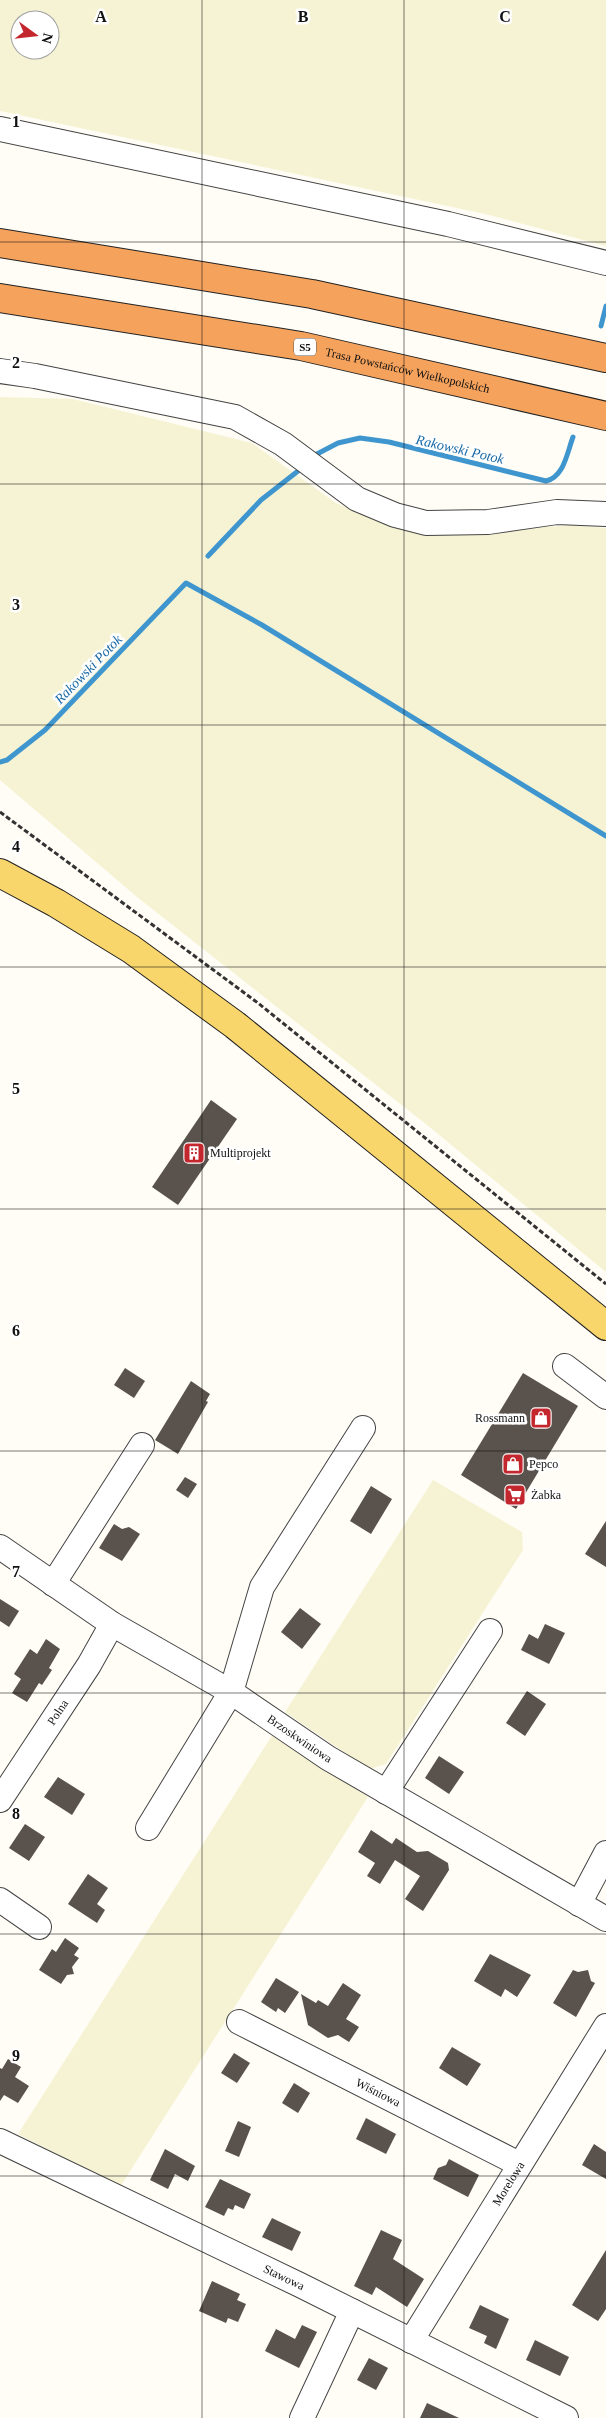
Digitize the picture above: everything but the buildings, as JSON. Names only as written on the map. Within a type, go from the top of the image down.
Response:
[{"type":"highway","points":[[0,243],[312,294],[606,358]]},
{"type":"highway","name":"Trasa Powstańców Wielkopolskich","points":[[0,298],[301,346],[606,416]]},
{"type":"main road","points":[[0,873],[56,902],[131,949],[235,1025],[600,1322]]},
{"type":"street","points":[[0,129],[448,224],[606,263]]},
{"type":"street","points":[[0,371],[35,376],[235,417],[283,444],[357,499],[395,515],[426,523],[488,522],[557,512],[606,514]]},
{"type":"street","points":[[564,1366],[606,1396]]},
{"type":"street","points":[[148,1828],[231,1692],[262,1587],[363,1428]]},
{"type":"street","points":[[53,1584],[142,1445]]},
{"type":"street","name":"Brzoskwiniowa","points":[[0,1547],[112,1624],[231,1692],[328,1758],[606,1919]]},
{"type":"street","name":"Polna","points":[[0,1800],[89,1666],[112,1624]]},
{"type":"street","points":[[386,1792],[490,1631]]},
{"type":"street","points":[[579,1904],[606,1854]]},
{"type":"street","points":[[0,1900],[39,1927]]},
{"type":"street","name":"Wiśniowa","points":[[239,2022],[519,2164]]},
{"type":"street","name":"Morelowa","points":[[411,2341],[606,2026]]},
{"type":"street","name":"Stawowa","points":[[0,2141],[352,2311],[566,2418]]},
{"type":"street","points":[[302,2418],[352,2311]]},
{"type":"path","points":[[0,812],[258,1003],[606,1284]]},
{"type":"shaded area","points":[[0,0],[606,0],[606,246],[485,214],[0,111]]},
{"type":"shaded area","points":[[0,397],[73,399],[252,443],[336,503],[395,528],[449,534],[572,525],[606,528],[606,1272],[427,1125],[137,897],[0,780]]},
{"type":"shaded area","points":[[433,1480],[522,1532],[523,1550],[386,1764],[369,1769],[285,1712]]},
{"type":"shaded area","points":[[273,1734],[368,1797],[120,2187],[18,2134]]},
{"type":"waterway","name":"Rakowski Potok","points":[[601,326],[606,306]]},
{"type":"waterway","name":"Rakowski Potok","points":[[317,454],[338,443],[360,438],[389,442],[546,481],[552,479],[561,470],[573,437]]},
{"type":"waterway","name":"Rakowski Potok","points":[[208,556],[261,500],[298,471]]},
{"type":"waterway","points":[[0,762],[7,760],[45,730],[186,583],[262,625],[606,836]]},
{"type":"place","name":"Multiprojekt","points":[[194,1153]]},
{"type":"place","name":"Rossmann","points":[[541,1418]]},
{"type":"place","name":"Pepco","points":[[513,1464]]},
{"type":"place","name":"Żabka","points":[[515,1495]]}]
